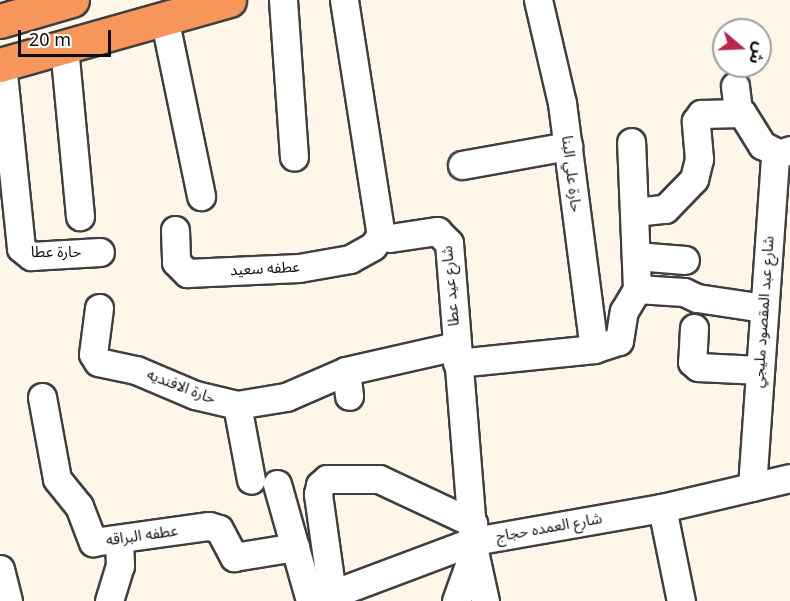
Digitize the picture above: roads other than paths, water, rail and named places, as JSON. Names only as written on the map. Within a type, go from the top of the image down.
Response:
[{"type":"highway","points":[[0,21],[72,0]]},
{"type":"highway","points":[[1,64],[229,0]]},
{"type":"street","points":[[283,0],[294,157]]},
{"type":"street","points":[[344,0],[381,235]]},
{"type":"street","name":"حارة علي البنا","points":[[538,0],[568,146],[594,349]]},
{"type":"street","points":[[164,17],[201,196]]},
{"type":"street","points":[[64,47],[80,216]]},
{"type":"street","name":"حارة عطا","points":[[1,64],[9,242],[25,254],[32,256],[100,252]]},
{"type":"street","points":[[634,212],[665,209],[694,179],[699,166],[698,117],[737,99],[766,149],[783,151]]},
{"type":"street","points":[[631,142],[637,289],[684,292],[696,298],[764,308]]},
{"type":"street","points":[[462,165],[568,146]]},
{"type":"street","name":"شارع عبد المقصود مليجي","points":[[752,487],[764,308],[783,151]]},
{"type":"street","name":"عطفه سعيد","points":[[175,230],[177,266],[188,273],[298,268],[350,259],[368,250],[381,235]]},
{"type":"street","name":"شارع عيد عطا","points":[[381,235],[390,238],[437,231],[446,237],[474,538],[456,601]]},
{"type":"street","points":[[636,256],[685,260]]},
{"type":"street","name":"حارة الافنديه","points":[[99,308],[93,354],[98,362],[136,370],[195,395],[237,405],[348,384],[457,354],[594,349],[619,341],[624,311],[637,289]]},
{"type":"street","points":[[694,328],[692,362],[698,367],[760,370]]},
{"type":"street","name":"عطفه البراقه","points":[[42,397],[57,479],[79,506],[89,539],[97,542],[209,526],[219,529],[234,557],[295,546]]},
{"type":"street","points":[[237,405],[251,480]]},
{"type":"street","name":"شارع العمده حجاج","points":[[319,599],[474,538],[662,508],[790,478]]},
{"type":"street","points":[[319,599],[318,494],[320,485],[327,479],[379,479],[474,538],[485,601]]},
{"type":"street","points":[[277,484],[295,546],[319,599]]},
{"type":"street","points":[[662,508],[681,601]]},
{"type":"street","points":[[109,601],[120,566],[119,539]]},
{"type":"street","points":[[0,569],[8,601]]}]
